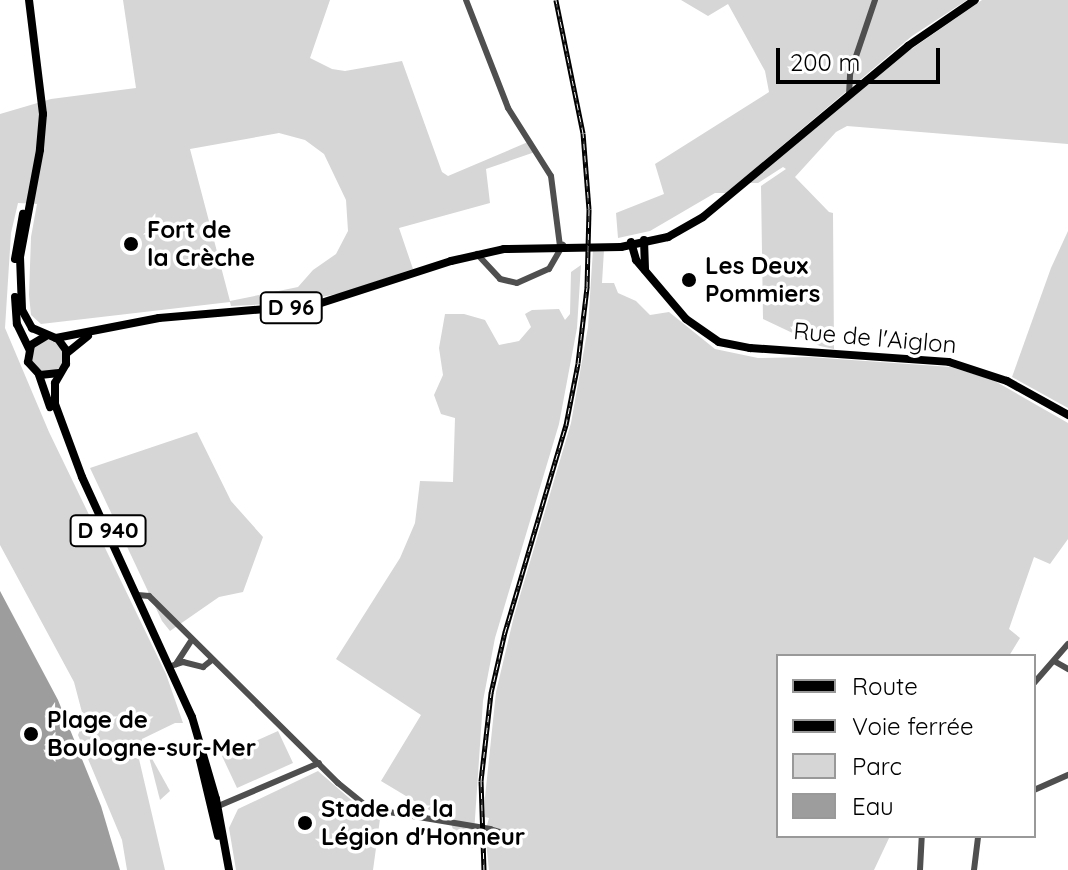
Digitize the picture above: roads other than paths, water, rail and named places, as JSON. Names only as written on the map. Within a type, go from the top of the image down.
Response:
[{"type":"main road","points":[[29,0],[43,109],[33,181],[20,257],[20,302],[28,324],[52,337],[67,353],[65,366],[60,373],[48,377],[38,375],[28,362],[29,349],[17,321],[17,241],[33,181]]},
{"type":"main road","name":"D 96","points":[[52,337],[141,320],[301,307],[348,297],[477,254],[519,246],[597,246],[644,241],[679,232],[719,203],[930,29],[975,0]]},
{"type":"main road","points":[[644,241],[646,270]]},
{"type":"main road","name":"Rue de l'Aiglon","points":[[631,243],[636,260],[680,311],[701,332],[726,345],[955,363],[1007,381],[1068,415]]},
{"type":"main road","name":"D 96","points":[[67,353],[87,336],[141,320]]},
{"type":"main road","points":[[29,349],[36,340],[52,337]]},
{"type":"main road","name":"D 940","points":[[60,373],[54,397],[68,439],[138,595],[174,665],[201,742],[227,870]]},
{"type":"main road","name":"D 940","points":[[38,375],[53,415],[68,439]]},
{"type":"street","points":[[466,0],[506,102],[550,172],[561,246],[551,268],[517,283],[500,279],[477,254]]},
{"type":"street","points":[[849,95],[850,74],[875,0]]},
{"type":"street","points":[[138,595],[149,596],[191,641],[352,795],[374,809],[490,829],[520,838]]},
{"type":"street","points":[[174,665],[191,641]]},
{"type":"street","points":[[1036,681],[1068,644]]},
{"type":"street","points":[[174,665],[203,667],[212,660]]},
{"type":"street","points":[[1054,661],[1068,669]]},
{"type":"street","points":[[215,807],[319,763]]},
{"type":"street","points":[[1036,789],[1068,775]]},
{"type":"street","points":[[920,870],[922,838]]},
{"type":"street","points":[[974,870],[977,838]]},
{"type":"water","name":"Plage de Boulogne-sur-Mer","points":[[0,591],[58,700],[101,806],[120,870],[0,870]]},
{"type":"railway","points":[[484,870],[481,781],[491,693],[505,632],[566,425],[578,363],[587,287],[589,209],[583,133],[556,0]]},
{"type":"place","name":"Fort de la Crèche","points":[[131,244]]},
{"type":"place","name":"Les Deux Pommiers","points":[[689,280]]},
{"type":"place","name":"Plage de Boulogne-sur-Mer","points":[[31,734]]},
{"type":"place","name":"Stade de la Légion d'Honneur","points":[[305,823]]}]
